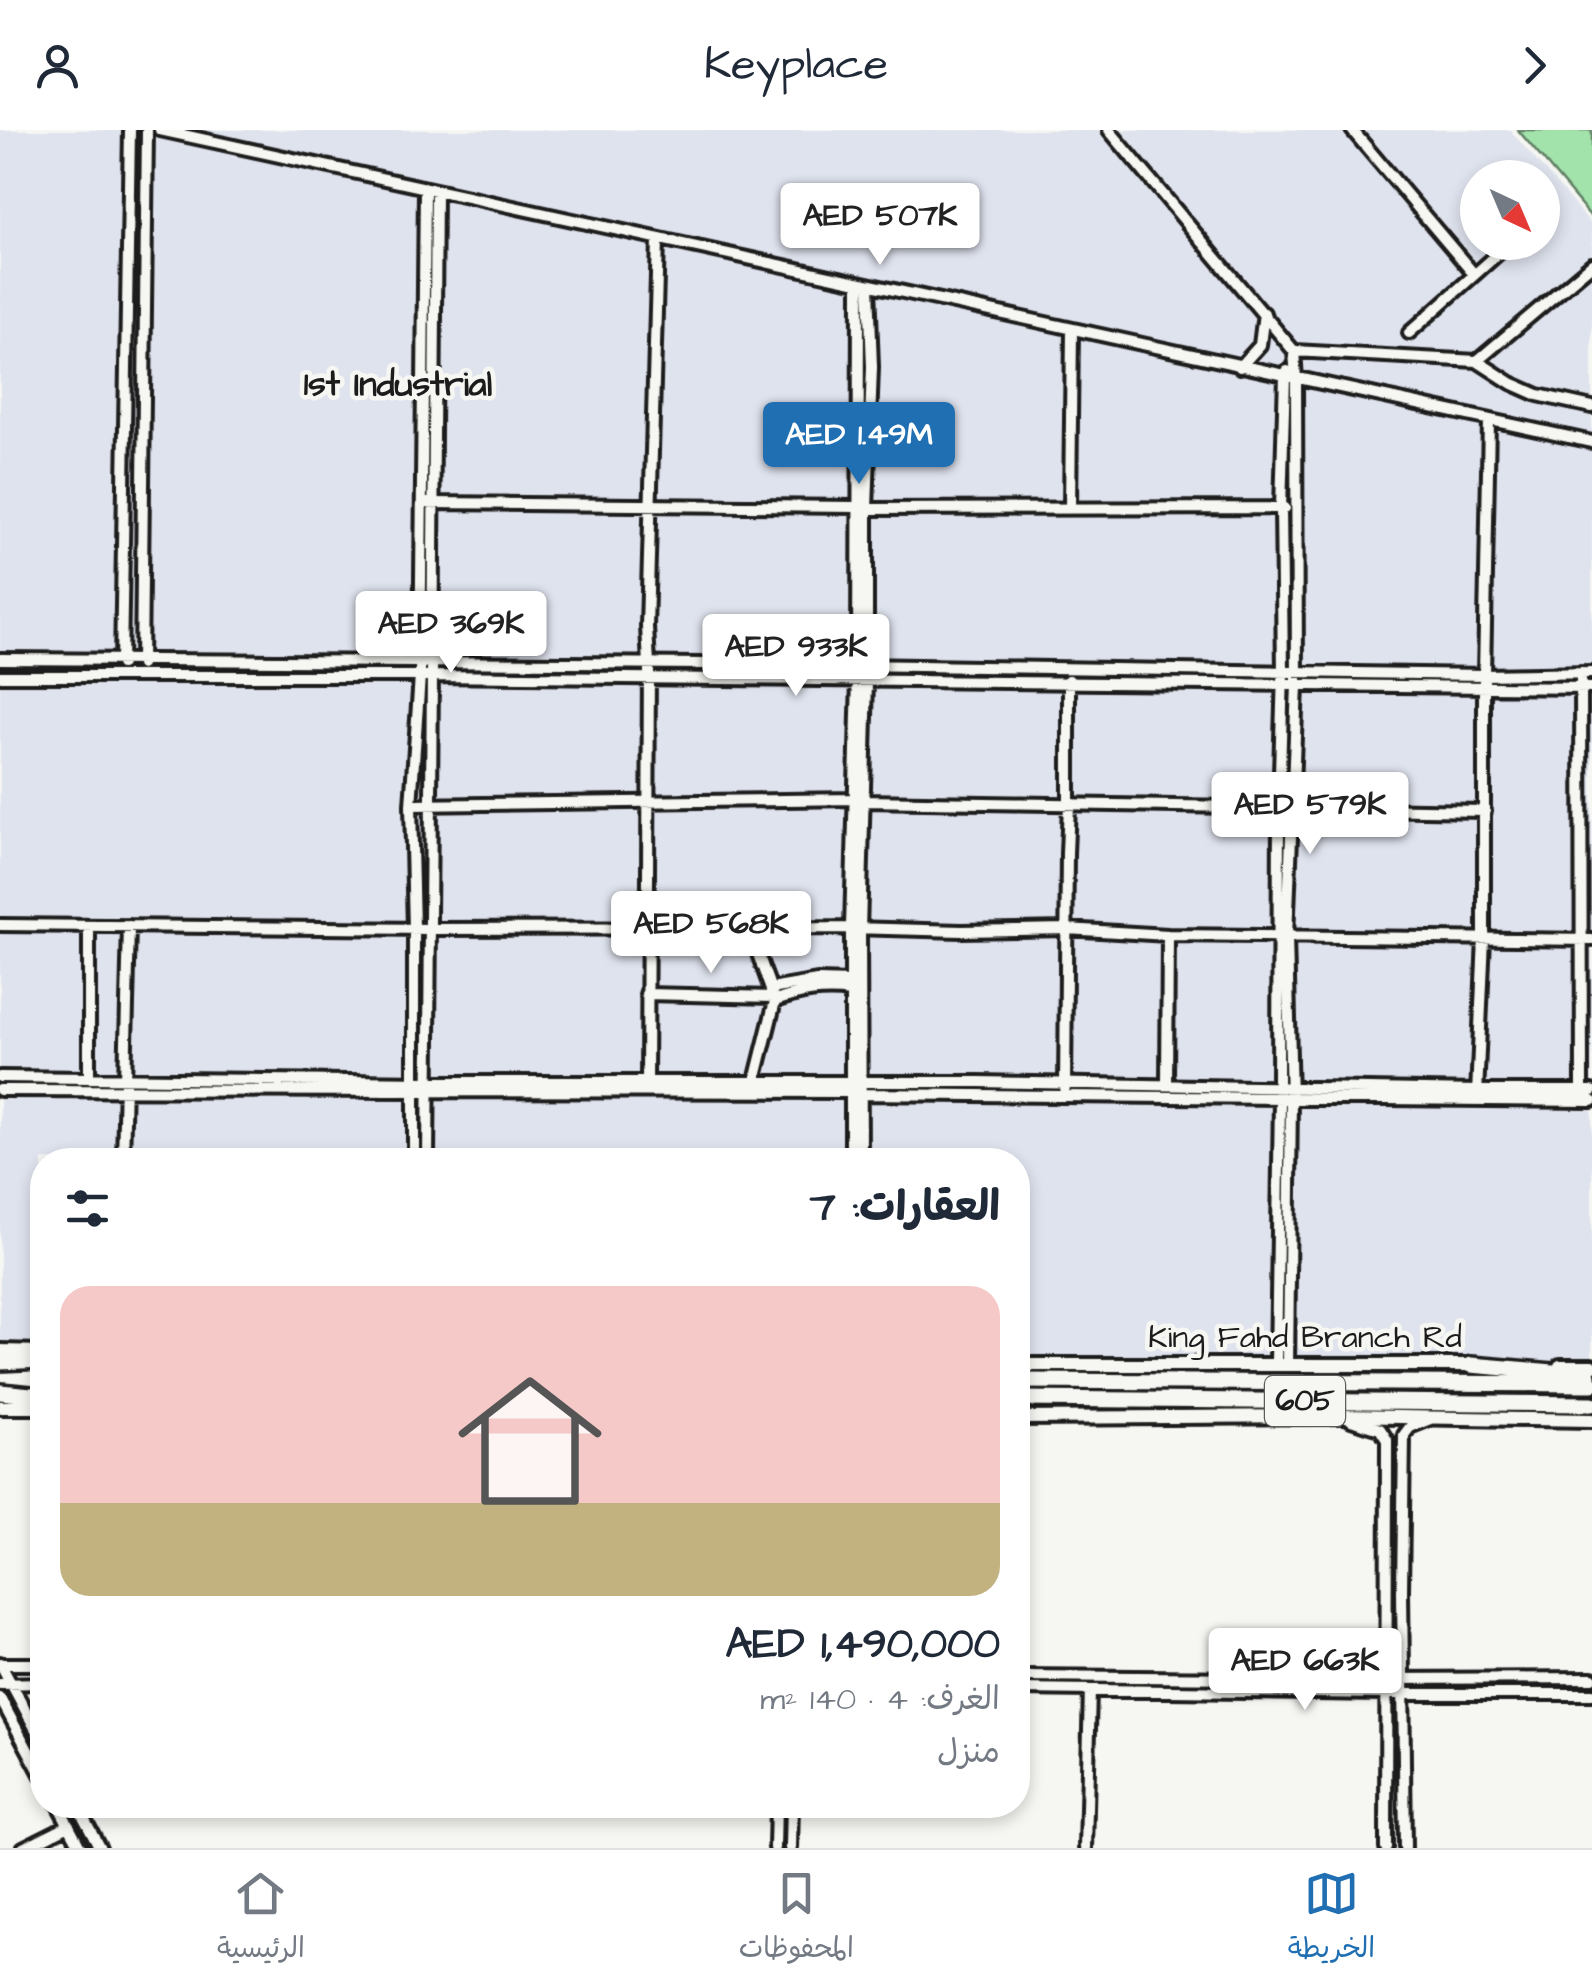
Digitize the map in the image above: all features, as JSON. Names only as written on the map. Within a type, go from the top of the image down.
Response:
[{"type":"highway","points":[[0,1365],[30,1359]]},
{"type":"highway","points":[[0,1365],[30,1369]]},
{"type":"highway","points":[[1471,1365],[1592,1376]]},
{"type":"highway","name":"605","points":[[1030,1380],[1592,1384]]},
{"type":"highway","points":[[0,1390],[30,1389]]},
{"type":"highway","points":[[0,1390],[30,1394]]},
{"type":"highway","name":"605","points":[[1030,1400],[1592,1404]]},
{"type":"main road","points":[[0,1352],[30,1355]]},
{"type":"main road","name":"King Fahd Branch Rd","points":[[1030,1365],[1592,1366]]},
{"type":"main road","points":[[0,1407],[30,1407]]},
{"type":"main road","points":[[1030,1418],[1340,1416],[1592,1420]]},
{"type":"street","points":[[121,676],[130,130]]},
{"type":"street","points":[[142,676],[147,130]]},
{"type":"street","points":[[1109,130],[1294,351],[1281,508],[1290,672],[1297,686],[1284,933]]},
{"type":"street","points":[[1352,130],[1473,273]]},
{"type":"street","points":[[168,131],[1592,442]]},
{"type":"street","points":[[428,1148],[430,805],[425,662],[430,190]]},
{"type":"street","points":[[128,218],[146,219]]},
{"type":"street","points":[[646,1087],[647,627],[658,240]]},
{"type":"street","points":[[1409,333],[1489,260]]},
{"type":"street","points":[[1478,362],[1592,264]]},
{"type":"street","points":[[852,1148],[862,508],[872,367],[864,285]]},
{"type":"street","points":[[1240,366],[1260,345],[1264,313]]},
{"type":"street","points":[[1070,508],[1072,330]]},
{"type":"street","points":[[1294,351],[1478,362],[1538,395],[1592,407]]},
{"type":"street","points":[[1282,1364],[1285,1093],[1279,807],[1283,686],[1290,672],[1296,508],[1290,378]]},
{"type":"street","points":[[125,419],[144,416]]},
{"type":"street","points":[[1477,1096],[1484,938],[1489,421]]},
{"type":"street","points":[[427,503],[1296,508]]},
{"type":"street","points":[[0,659],[1587,673],[1587,1090],[1477,1096]]},
{"type":"street","points":[[1064,1096],[1070,669]]},
{"type":"street","points":[[0,676],[425,676],[1587,688]]},
{"type":"street","points":[[414,1148],[411,805],[425,676]]},
{"type":"street","points":[[1279,807],[1293,794]]},
{"type":"street","points":[[411,805],[859,800],[1485,810]]},
{"type":"street","points":[[0,926],[962,932],[1066,929],[1168,935],[1284,933],[1587,940]]},
{"type":"street","points":[[89,926],[90,1078]]},
{"type":"street","points":[[124,1148],[130,926]]},
{"type":"street","points":[[749,929],[773,996],[755,1082]]},
{"type":"street","points":[[856,929],[850,987],[860,1148]]},
{"type":"street","points":[[1166,1085],[1168,935]]},
{"type":"street","points":[[646,994],[773,996],[817,981],[850,987]]},
{"type":"street","points":[[414,1014],[429,1014]]},
{"type":"street","points":[[0,1077],[90,1078],[125,1085]]},
{"type":"street","points":[[646,1087],[755,1082],[1064,1096],[1285,1093],[1592,1101]]},
{"type":"street","points":[[0,1090],[125,1085],[855,1088],[1064,1084],[1166,1085],[1285,1093]]},
{"type":"street","points":[[1340,1416],[1380,1429],[1387,1440],[1386,1848]]},
{"type":"street","points":[[1406,1848],[1404,1435],[1410,1427],[1433,1418]]},
{"type":"street","points":[[30,1664],[0,1663],[5,1683],[30,1722]]},
{"type":"street","points":[[1030,1676],[1592,1678]]},
{"type":"street","points":[[1030,1689],[1592,1694]]},
{"type":"street","points":[[1086,1848],[1090,1690]]},
{"type":"street","points":[[0,1698],[30,1754]]},
{"type":"street","points":[[65,1818],[81,1848]]},
{"type":"street","points":[[84,1818],[100,1848]]},
{"type":"street","points":[[775,1848],[776,1818]]},
{"type":"street","points":[[791,1848],[792,1818]]},
{"type":"street","points":[[23,1848],[69,1825]]},
{"type":"shaded area","points":[[0,130],[1510,130],[1536,160],[1460,160],[1460,260],[1560,260],[1560,188],[1592,225],[1592,1364],[1030,1360],[1030,1148],[30,1148],[30,1345],[0,1345]]},
{"type":"green space","points":[[1518,130],[1592,130],[1592,218],[1560,180],[1560,160],[1543,160]]},
{"type":"district","name":"1st Industrial","points":[[398,384]]}]
